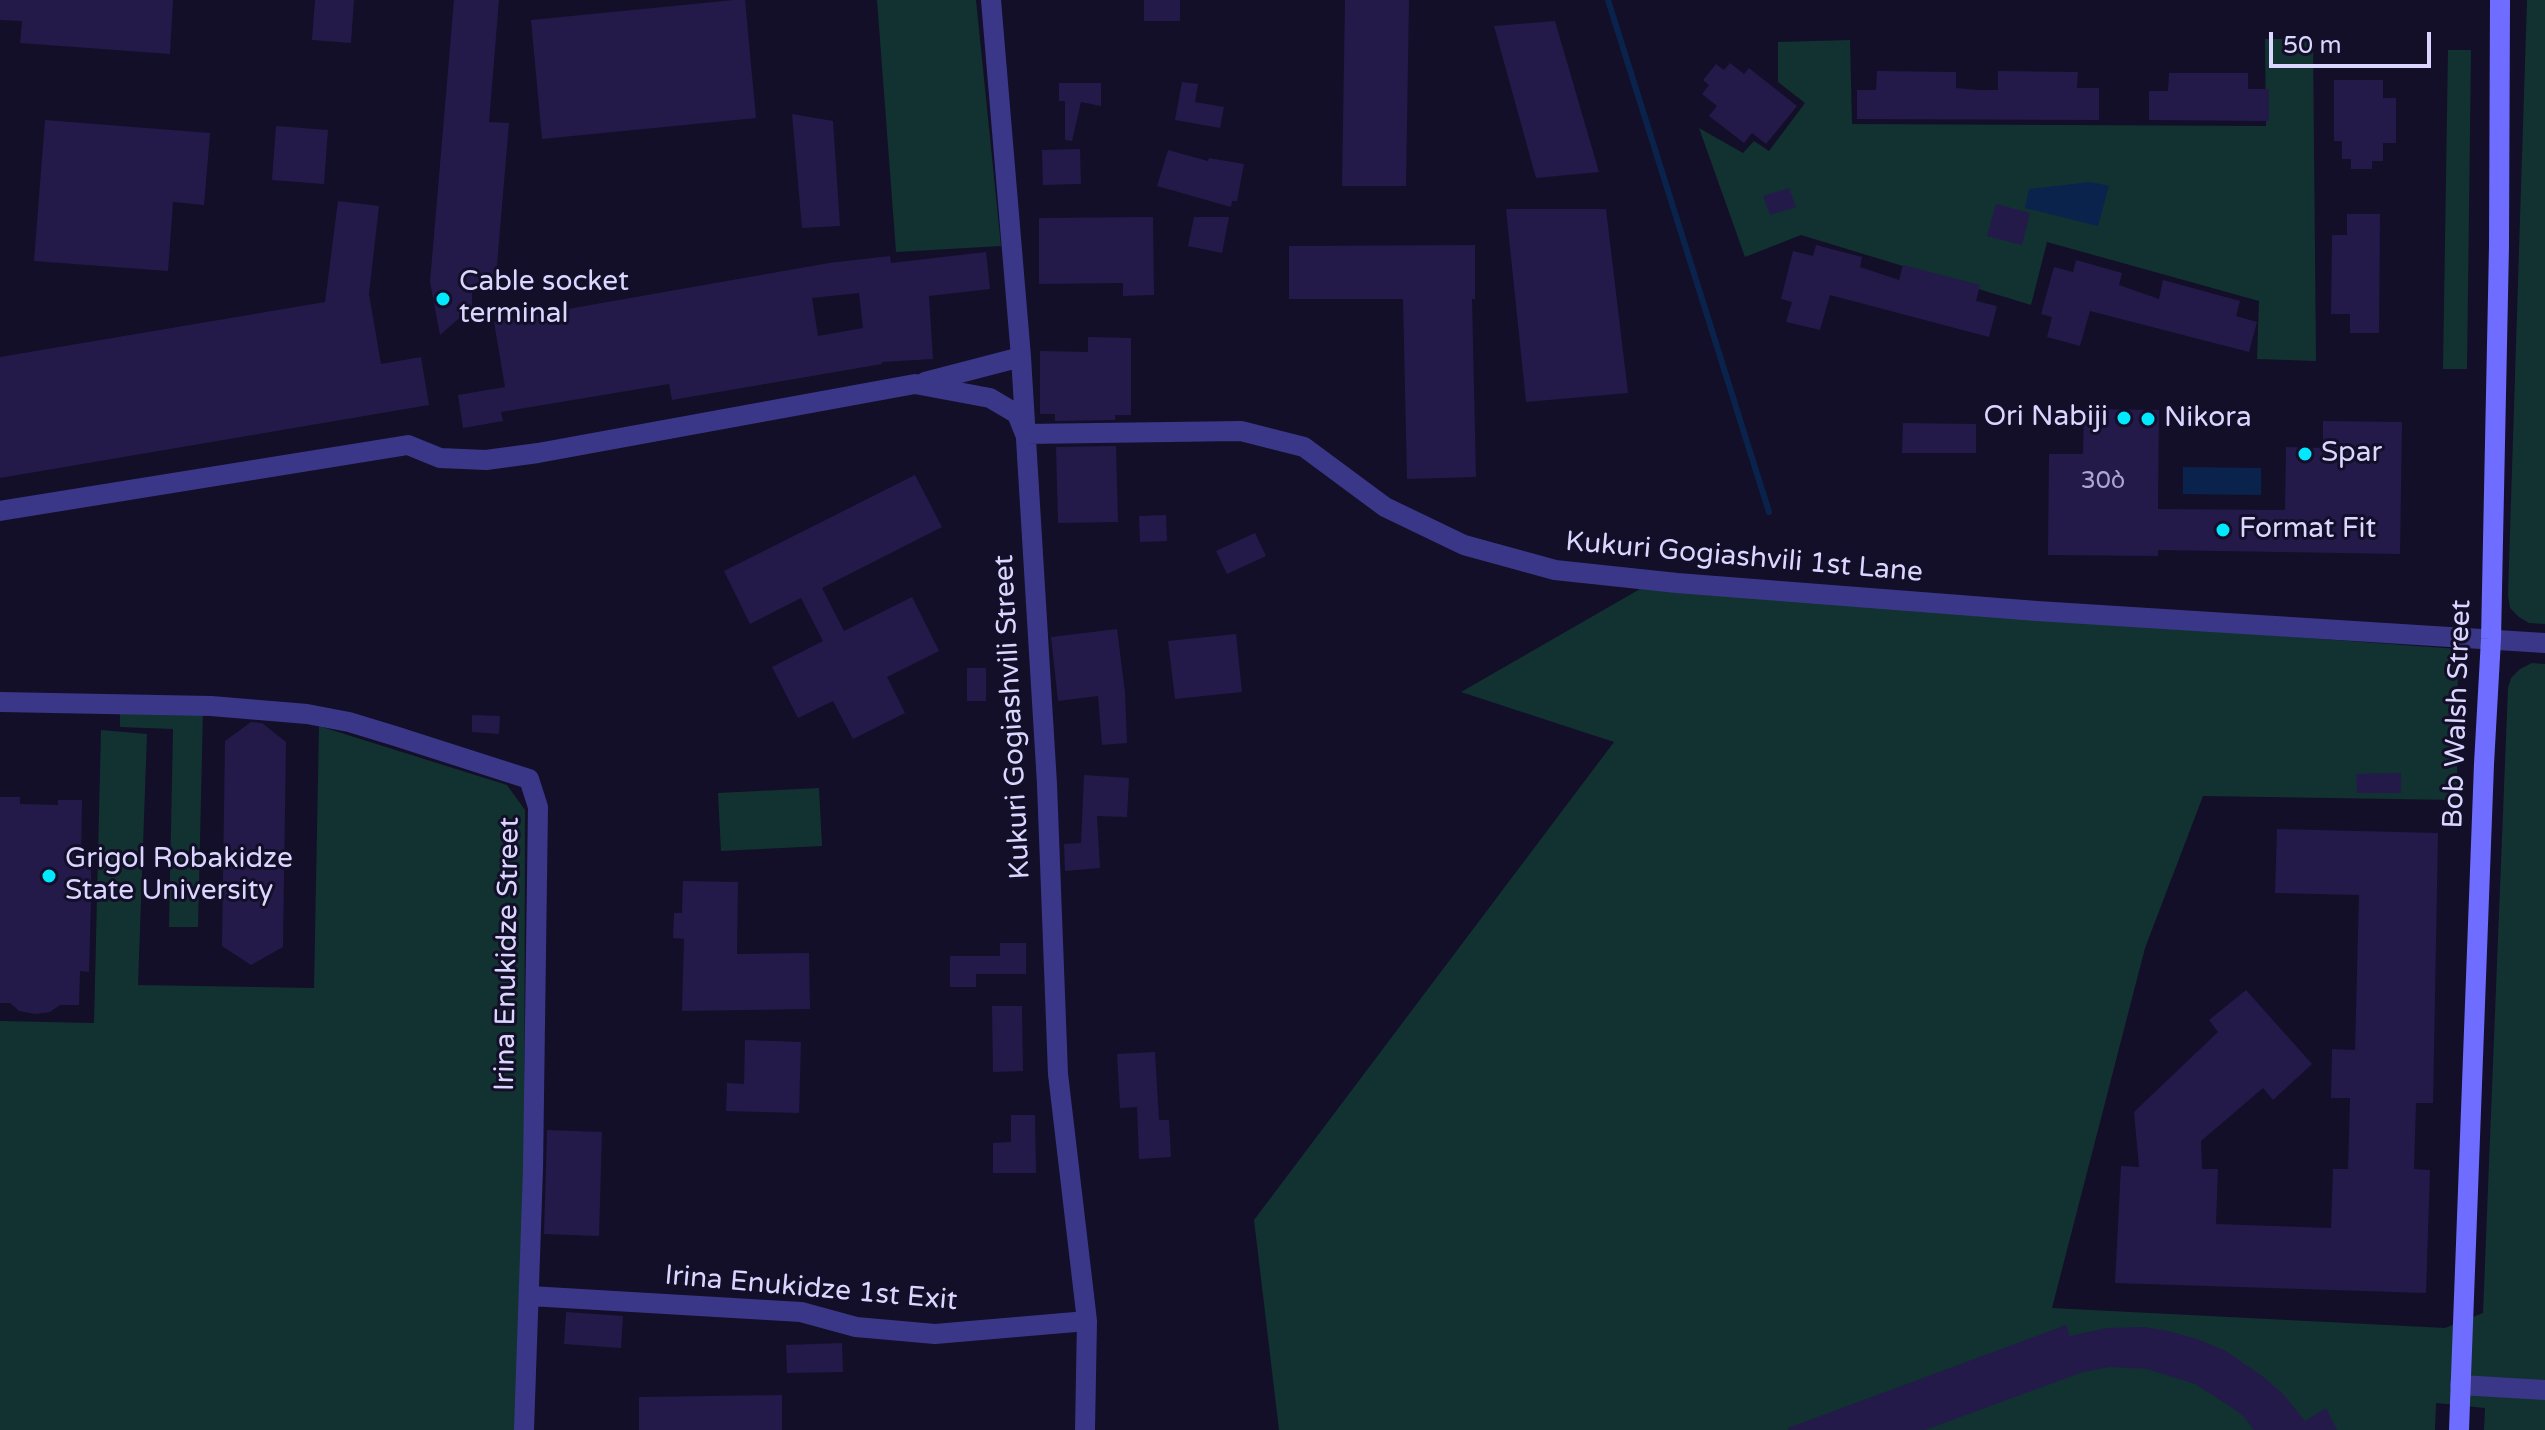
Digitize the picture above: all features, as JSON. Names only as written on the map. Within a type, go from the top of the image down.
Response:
[{"type":"street","name":"Kukuri Gogiashvili Street","points":[[991,0],[1021,357],[1047,784],[1058,1074],[1087,1321],[1085,1430]]},
{"type":"street","name":"Bob Walsh Street","points":[[2459,1430],[2491,639],[2499,246],[2500,0]]},
{"type":"street","points":[[0,511],[408,445],[440,458],[486,460],[538,453],[915,384],[1021,357]]},
{"type":"street","points":[[915,384],[990,398],[1017,414],[1025,434]]},
{"type":"street","name":"Kukuri Gogiashvili 1st Lane","points":[[1025,434],[1241,431],[1304,447],[1385,507],[1464,545],[1555,570],[1677,583],[2037,611],[2545,643]]},
{"type":"street","name":"Irina Enukidze Street","points":[[0,702],[211,706],[307,714],[349,722],[529,779],[538,807],[530,1296],[524,1430]]},
{"type":"street","name":"Irina Enukidze 1st Exit","points":[[530,1296],[801,1312],[856,1327],[935,1334],[1087,1321]]},
{"type":"street","points":[[2460,1385],[2545,1390]]},
{"type":"green space","points":[[877,0],[976,0],[1001,246],[896,252]]},
{"type":"green space","points":[[2527,0],[2545,0],[2545,624],[2529,623],[2519,617],[2510,608],[2508,595]]},
{"type":"green space","points":[[2265,39],[2313,39],[2316,361],[2257,359],[2259,301],[2047,242],[2031,305],[1801,235],[1745,257],[1699,128],[1743,153],[1754,141],[1769,151],[1805,103],[1778,82],[1778,42],[1850,40],[1852,124],[2266,126]]},
{"type":"green space","points":[[2448,50],[2471,50],[2467,369],[2443,369]]},
{"type":"green space","points":[[1640,589],[2458,649],[2457,800],[2203,796],[2145,948],[2052,1308],[2445,1328],[2483,1313],[2508,688],[2511,678],[2520,669],[2532,663],[2545,664],[2545,1430],[2484,1430],[2485,1408],[2436,1403],[2435,1430],[1279,1430],[1254,1220],[1614,742],[1461,692]]},
{"type":"green space","points":[[120,708],[203,710],[198,927],[169,927],[173,729],[120,727]]},
{"type":"green space","points":[[319,726],[507,785],[525,810],[524,1231],[517,1430],[0,1430],[0,1021],[94,1023],[101,730],[147,734],[138,985],[314,988]]},
{"type":"green space","points":[[819,788],[822,846],[721,851],[718,793]]},
{"type":"water","points":[[2091,182],[2109,186],[2098,226],[2025,208],[2029,189]]},
{"type":"water","points":[[2183,467],[2261,468],[2261,495],[2183,494]]},
{"type":"building","points":[[0,0],[173,0],[170,54],[20,43],[22,21],[0,20]]},
{"type":"building","points":[[315,0],[354,0],[351,43],[312,40]]},
{"type":"building","points":[[454,0],[499,0],[489,122],[509,123],[495,288],[472,286],[472,307],[440,335],[430,282]]},
{"type":"building","points":[[745,0],[756,118],[542,139],[531,20]]},
{"type":"building","points":[[1144,0],[1180,0],[1180,21],[1144,21]]},
{"type":"building","points":[[1345,0],[1409,0],[1406,186],[1342,186]]},
{"type":"building","points":[[1555,21],[1599,172],[1536,178],[1494,26]]},
{"type":"building","points":[[1730,63],[1744,74],[1749,68],[1797,106],[1766,144],[1752,133],[1744,143],[1709,116],[1717,106],[1702,94],[1709,85],[1703,80],[1716,64],[1724,70]]},
{"type":"building","points":[[1877,71],[1956,72],[1956,88],[1978,90],[1998,90],[1998,71],[2078,72],[2077,88],[2099,88],[2099,120],[1857,119],[1857,90],[1876,90]]},
{"type":"building","points":[[2169,73],[2248,73],[2248,89],[2269,89],[2269,121],[2149,120],[2149,91],[2168,91]]},
{"type":"building","points":[[2334,80],[2383,80],[2383,98],[2396,98],[2396,143],[2383,143],[2383,161],[2372,161],[2372,169],[2351,169],[2351,159],[2342,159],[2342,141],[2334,141]]},
{"type":"building","points":[[1182,82],[1198,84],[1195,102],[1224,107],[1220,128],[1175,120]]},
{"type":"building","points":[[1059,83],[1101,83],[1101,106],[1081,102],[1072,141],[1065,140],[1065,101],[1059,101]]},
{"type":"building","points":[[792,114],[833,121],[840,226],[802,228]]},
{"type":"building","points":[[45,120],[210,133],[204,205],[173,202],[168,271],[34,261]]},
{"type":"building","points":[[276,126],[328,130],[324,184],[272,180]]},
{"type":"building","points":[[1080,149],[1081,184],[1043,185],[1042,150]]},
{"type":"building","points":[[1168,150],[1208,161],[1209,158],[1244,164],[1237,201],[1232,201],[1231,207],[1157,186]]},
{"type":"building","points":[[1789,188],[1796,207],[1770,215],[1763,196]]},
{"type":"building","points":[[338,201],[379,206],[369,294],[381,364],[421,357],[429,405],[0,478],[0,357],[325,302]]},
{"type":"building","points":[[1996,204],[2030,213],[2022,245],[1987,236]]},
{"type":"building","points":[[1506,209],[1606,209],[1628,393],[1526,402]]},
{"type":"building","points":[[2347,214],[2380,214],[2379,333],[2350,333],[2350,314],[2331,314],[2332,235],[2347,235]]},
{"type":"building","points":[[1153,217],[1154,295],[1123,296],[1123,283],[1039,284],[1039,218]]},
{"type":"building","points":[[1194,217],[1229,217],[1222,253],[1188,246]]},
{"type":"building","points":[[1475,245],[1475,299],[1472,299],[1476,477],[1407,479],[1403,299],[1289,299],[1289,246]]},
{"type":"building","points":[[1816,245],[1862,257],[1860,267],[1899,280],[1903,265],[1980,285],[1976,301],[1997,306],[1989,337],[1830,295],[1820,330],[1786,322],[1792,302],[1781,299],[1793,251],[1813,256]]},
{"type":"building","points":[[986,252],[990,289],[929,296],[933,359],[882,362],[672,400],[669,384],[501,412],[503,421],[463,428],[458,395],[505,387],[494,322],[829,263],[890,256],[891,263]],"holes":[[[859,293],[863,328],[818,336],[812,298]]]},
{"type":"building","points":[[2076,260],[2122,273],[2119,285],[2159,299],[2163,280],[2240,301],[2236,316],[2257,322],[2249,352],[2090,311],[2080,346],[2047,337],[2052,317],[2041,314],[2054,267],[2073,272]]},
{"type":"building","points":[[1088,337],[1131,338],[1131,415],[1115,415],[1115,420],[1055,421],[1055,414],[1040,414],[1040,351],[1088,352]]},
{"type":"building","points":[[2084,409],[2159,410],[2158,509],[2285,510],[2286,447],[2323,448],[2323,421],[2402,422],[2400,554],[2158,550],[2158,556],[2048,555],[2049,454],[2083,454]]},
{"type":"building","points":[[1903,423],[1976,424],[1976,453],[1902,453]]},
{"type":"building","points":[[1116,446],[1118,522],[1058,523],[1056,447]]},
{"type":"building","points":[[915,475],[942,527],[822,588],[844,631],[912,597],[939,651],[887,677],[905,713],[853,739],[833,701],[798,718],[772,667],[823,641],[801,598],[750,624],[724,571]]},
{"type":"building","points":[[1166,515],[1167,541],[1140,542],[1139,516]]},
{"type":"building","points":[[1255,533],[1266,556],[1227,574],[1216,551]]},
{"type":"building","points":[[1117,629],[1125,692],[1127,743],[1102,745],[1098,696],[1058,701],[1051,637]]},
{"type":"building","points":[[1236,634],[1242,692],[1175,699],[1168,641]]},
{"type":"building","points":[[967,668],[986,668],[986,701],[967,701]]},
{"type":"building","points":[[472,715],[500,716],[499,734],[472,732]]},
{"type":"building","points":[[251,722],[262,723],[286,742],[283,947],[251,965],[222,946],[225,741]]},
{"type":"building","points":[[2401,773],[2401,793],[2357,793],[2356,774]]},
{"type":"building","points":[[1084,775],[1129,778],[1127,817],[1097,816],[1100,868],[1065,871],[1064,844],[1081,843]]},
{"type":"building","points":[[0,797],[20,797],[20,804],[58,805],[58,800],[82,800],[81,860],[91,860],[91,899],[89,972],[80,971],[79,1005],[60,1005],[50,1012],[35,1014],[19,1011],[10,1003],[0,1003]]},
{"type":"building","points":[[2277,829],[2438,833],[2433,1103],[2416,1103],[2414,1169],[2430,1170],[2426,1293],[2115,1283],[2121,1166],[2139,1167],[2134,1112],[2218,1032],[2209,1020],[2246,990],[2312,1064],[2273,1100],[2263,1088],[2201,1141],[2202,1169],[2218,1169],[2216,1224],[2331,1228],[2333,1169],[2348,1169],[2350,1098],[2331,1098],[2332,1049],[2355,1050],[2359,895],[2275,893]]},
{"type":"building","points":[[683,881],[738,882],[737,954],[809,953],[810,1009],[682,1011],[684,939],[673,938],[674,913],[682,913]]},
{"type":"building","points":[[1000,943],[1026,943],[1026,974],[976,974],[976,987],[950,987],[950,956],[1000,956]]},
{"type":"building","points":[[992,1006],[1022,1006],[1023,1071],[993,1072]]},
{"type":"building","points":[[745,1040],[801,1042],[799,1113],[726,1111],[727,1083],[744,1084]]},
{"type":"building","points":[[1155,1052],[1159,1120],[1169,1120],[1171,1157],[1139,1159],[1137,1107],[1120,1108],[1117,1054]]},
{"type":"building","points":[[1011,1115],[1035,1115],[1036,1173],[993,1173],[993,1143],[1011,1142]]},
{"type":"building","points":[[547,1130],[602,1132],[599,1236],[544,1234]]},
{"type":"building","points":[[566,1312],[623,1316],[621,1348],[564,1344]]},
{"type":"building","points":[[2066,1325],[2070,1336],[2107,1328],[2144,1327],[2197,1339],[2226,1351],[2266,1379],[2305,1421],[2326,1408],[2337,1430],[2254,1430],[2244,1417],[2195,1384],[2147,1369],[2110,1367],[2083,1372],[1925,1430],[1788,1430],[1788,1428]]},
{"type":"building","points":[[842,1343],[843,1372],[787,1373],[786,1345]]},
{"type":"building","points":[[782,1395],[782,1430],[639,1430],[639,1397]]},
{"type":"waterway","points":[[1608,0],[1769,512]]},
{"type":"place","name":"Cable socket terminal","points":[[443,299]]},
{"type":"place","name":"Ori Nabiji","points":[[2124,418]]},
{"type":"place","name":"Nikora","points":[[2148,419]]},
{"type":"place","name":"Spar","points":[[2305,454]]},
{"type":"place","name":"Format Fit","points":[[2223,530]]},
{"type":"place","name":"Grigol Robakidze State University","points":[[49,876]]}]
